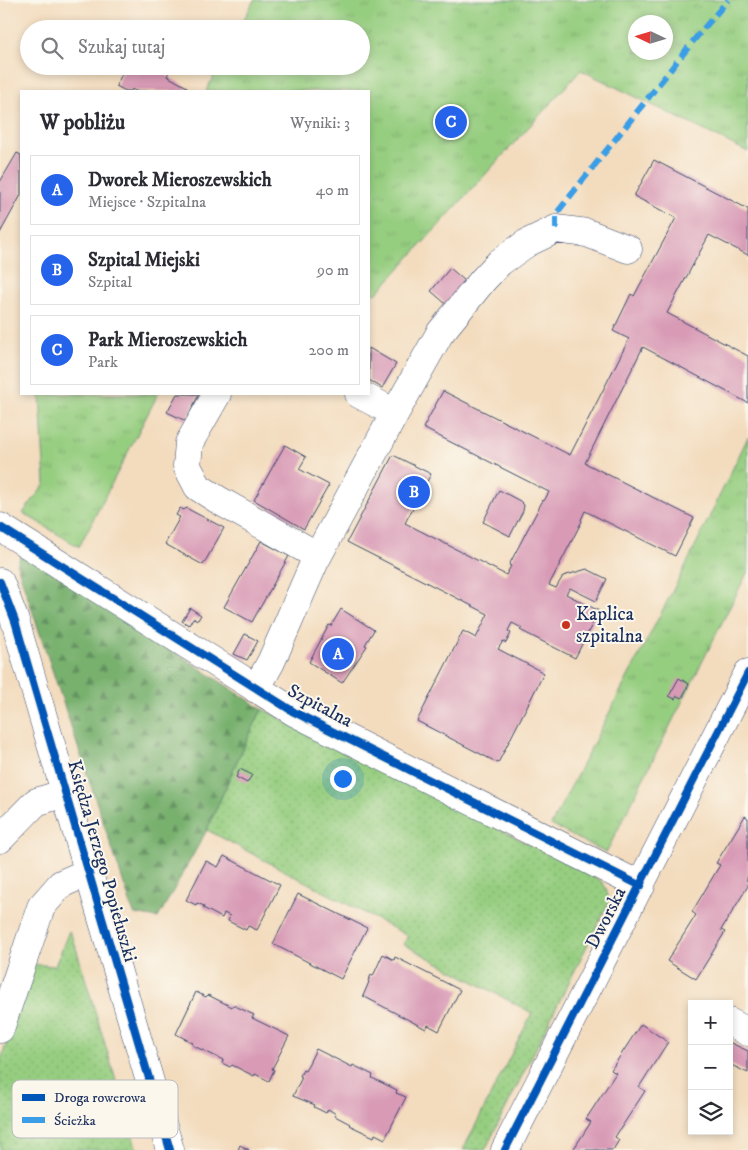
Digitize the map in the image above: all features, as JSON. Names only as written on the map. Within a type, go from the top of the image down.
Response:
[{"type":"street","points":[[256,689],[271,662],[318,556],[440,333],[461,306],[500,262],[527,243],[556,229],[587,233],[628,249]]},
{"type":"street","points":[[215,395],[189,443],[188,466],[198,487],[318,556]]},
{"type":"street","points":[[361,395],[395,413]]},
{"type":"street","name":"Szpitalna","points":[[0,527],[294,712],[640,886]]},
{"type":"street","name":"Księdza Jerzego Popiełuszki","points":[[0,582],[15,621],[149,1080]]},
{"type":"street","name":"Dworska","points":[[505,1150],[748,673]]},
{"type":"street","points":[[0,839],[36,802],[65,792]]},
{"type":"street","points":[[1,1023],[42,907],[60,884],[88,872]]},
{"type":"street","points":[[733,1024],[748,1032]]},
{"type":"street","name":"Księdza Jerzego Popiełuszki","points":[[166,1138],[170,1150]]},
{"type":"green space","points":[[254,0],[748,0],[748,152],[581,70],[376,294],[370,292],[370,90],[207,90],[214,75],[370,75],[370,20],[244,20]]},
{"type":"green space","points":[[40,395],[157,395],[79,547],[23,513],[45,484]]},
{"type":"green space","points":[[748,437],[748,571],[606,853],[551,825],[686,565]]},
{"type":"green space","points":[[27,555],[262,709],[207,830],[158,918],[134,914],[17,565],[20,557]]},
{"type":"green space","points":[[262,709],[600,880],[606,888],[608,904],[485,1150],[463,1150],[532,1013],[403,944],[408,936],[207,830]]},
{"type":"green space","points":[[69,931],[73,938],[116,1080],[12,1080],[12,1138],[133,1138],[137,1150],[0,1150],[0,1063],[32,964],[55,966]]},
{"type":"building","points":[[122,75],[168,75],[187,87],[186,90],[124,90],[116,86]]},
{"type":"building","points":[[17,153],[20,154],[20,197],[0,233],[0,182]]},
{"type":"building","points":[[654,160],[748,209],[748,255],[709,235],[667,313],[748,356],[748,403],[643,347],[585,463],[694,518],[675,556],[585,511],[582,521],[549,585],[556,588],[563,576],[587,569],[607,579],[596,601],[570,588],[566,594],[599,611],[575,658],[520,630],[522,628],[512,623],[508,631],[511,633],[506,643],[503,641],[498,649],[544,673],[498,763],[417,721],[463,631],[476,638],[488,614],[347,542],[393,455],[431,474],[405,523],[506,575],[511,566],[509,565],[549,492],[423,428],[443,391],[570,455],[629,339],[613,331],[631,294],[634,296],[676,218],[634,196]]},
{"type":"building","points":[[450,268],[465,281],[446,304],[431,291]]},
{"type":"building","points":[[370,349],[396,364],[382,388],[370,381]]},
{"type":"building","points":[[176,395],[199,395],[186,421],[167,412]]},
{"type":"building","points":[[285,445],[306,457],[299,469],[329,485],[304,529],[254,500]]},
{"type":"building","points":[[499,490],[524,505],[523,511],[510,536],[483,522]]},
{"type":"building","points":[[180,508],[184,510],[186,508],[224,528],[203,565],[165,544],[180,517],[176,515]]},
{"type":"building","points":[[261,541],[289,556],[252,622],[224,607]]},
{"type":"building","points":[[190,608],[201,615],[198,620],[193,618],[189,625],[182,621]]},
{"type":"building","points":[[341,609],[374,630],[365,645],[367,646],[342,683],[309,662],[329,625],[331,626]]},
{"type":"building","points":[[245,634],[258,641],[247,660],[234,654]]},
{"type":"building","points":[[679,678],[689,684],[682,698],[677,696],[675,699],[669,696]]},
{"type":"building","points":[[240,769],[252,775],[247,783],[236,777]]},
{"type":"building","points":[[745,816],[748,818],[748,876],[746,880],[748,886],[721,930],[725,932],[696,979],[667,961],[696,915],[692,912],[720,865],[716,863]]},
{"type":"building","points":[[224,856],[280,885],[257,930],[248,926],[246,930],[228,921],[230,916],[224,913],[222,918],[203,908],[204,906],[197,903],[196,905],[186,900],[206,861],[218,867]]},
{"type":"building","points":[[298,894],[367,928],[341,979],[273,944]]},
{"type":"building","points":[[383,954],[394,960],[395,957],[460,990],[439,1031],[428,1025],[426,1029],[363,996],[368,981],[371,975],[373,976]]},
{"type":"building","points":[[196,992],[206,997],[208,995],[232,1007],[233,1005],[254,1015],[252,1018],[289,1036],[272,1069],[274,1070],[269,1081],[232,1065],[230,1067],[222,1063],[223,1060],[192,1045],[193,1043],[176,1034]]},
{"type":"building","points":[[641,1024],[668,1042],[639,1087],[645,1091],[615,1137],[619,1140],[613,1150],[573,1150],[591,1122],[586,1119],[616,1073],[611,1070]]},
{"type":"building","points":[[733,1044],[748,1051],[748,1073],[733,1066]]},
{"type":"building","points":[[316,1049],[373,1075],[372,1078],[397,1090],[396,1093],[406,1097],[385,1139],[375,1134],[374,1137],[349,1125],[328,1109],[326,1113],[314,1107],[315,1105],[293,1096],[302,1077],[300,1076],[303,1070],[305,1071]]},
{"type":"building","points":[[240,1145],[249,1150],[238,1150]]},
{"type":"marked path","points":[[556,229],[556,214],[728,0]]},
{"type":"cycle path","points":[[0,527],[294,712],[641,886]]},
{"type":"cycle path","points":[[0,582],[15,621],[149,1080]]},
{"type":"cycle path","points":[[505,1150],[748,673]]},
{"type":"cycle path","points":[[166,1138],[170,1150]]},
{"type":"place","name":"Park Mieroszewskich","points":[[451,122]]},
{"type":"place","name":"Szpital Miejski","points":[[414,492]]},
{"type":"place","name":"Kaplica szpitalna","points":[[566,625]]},
{"type":"place","name":"Dworek Mieroszewskich","points":[[338,654]]}]
